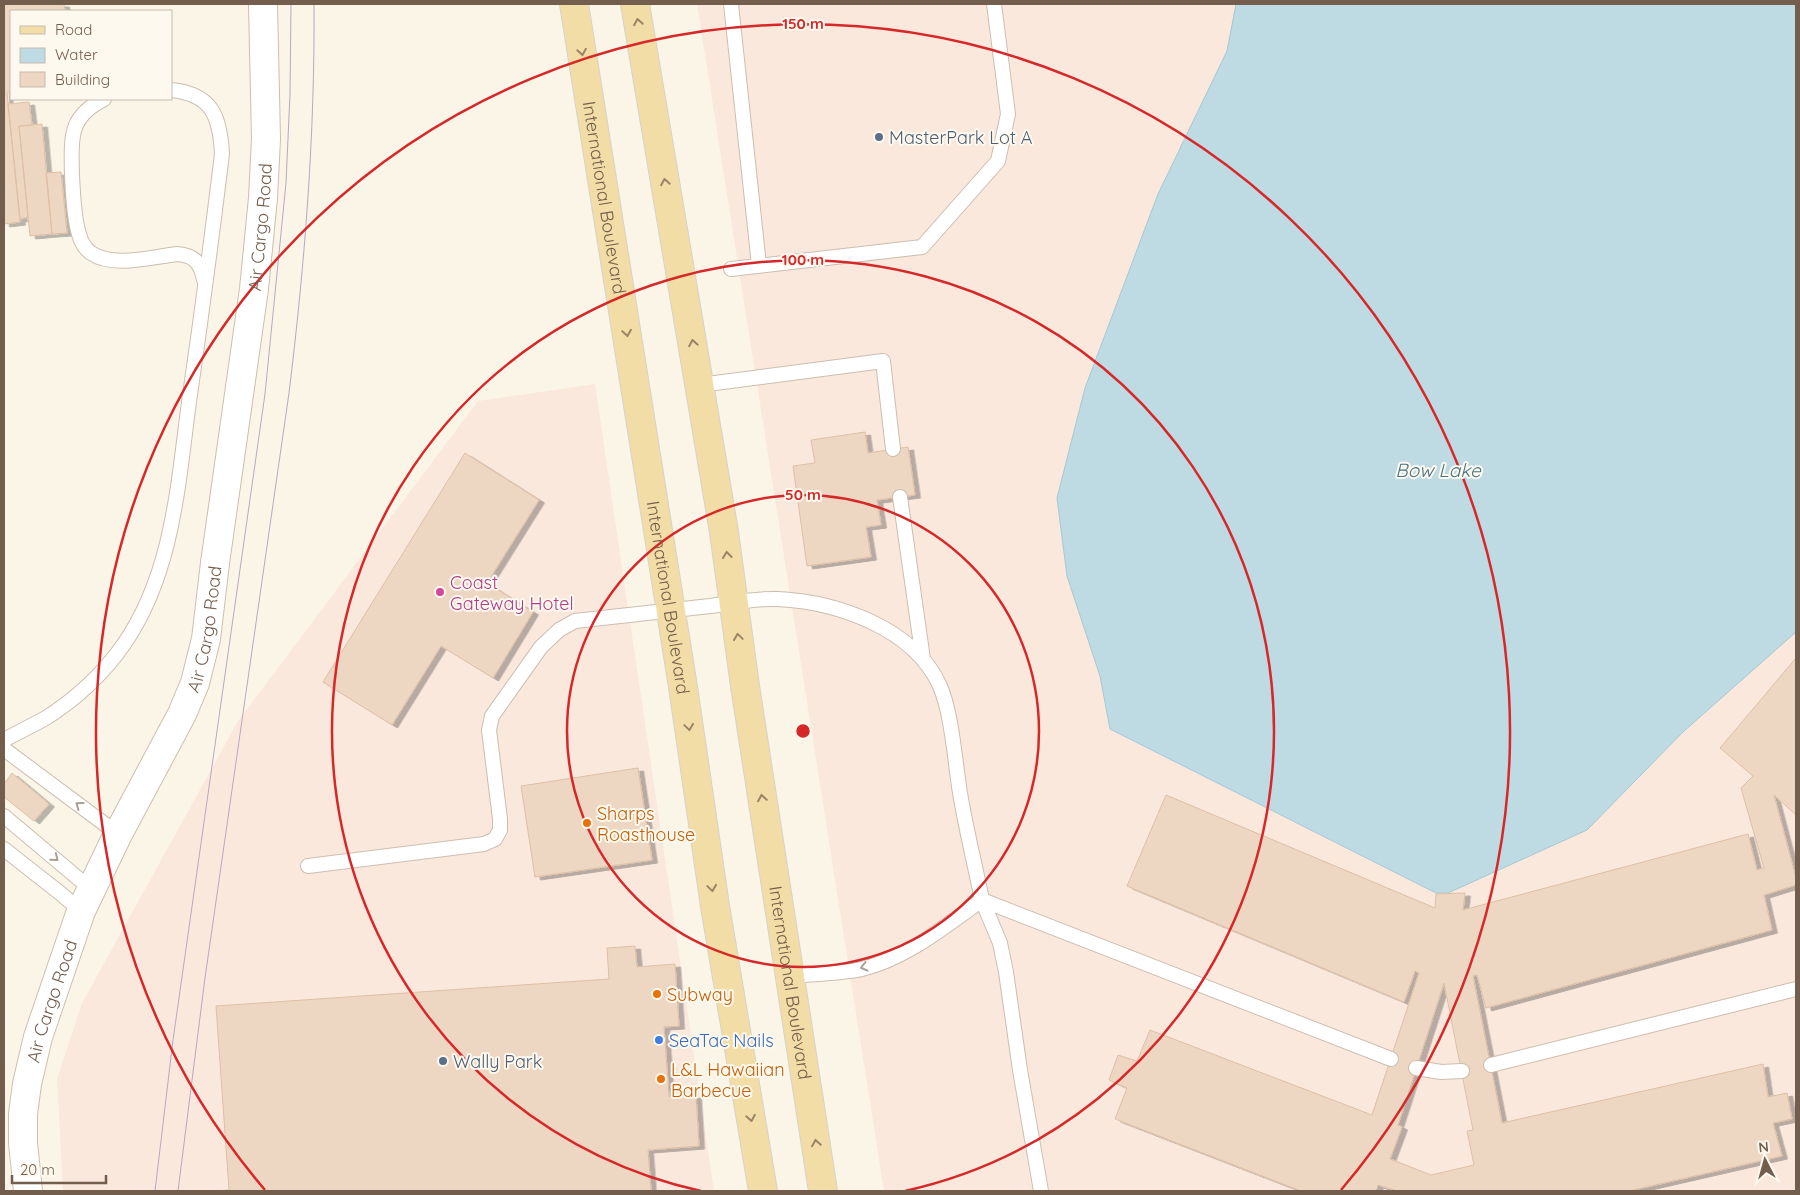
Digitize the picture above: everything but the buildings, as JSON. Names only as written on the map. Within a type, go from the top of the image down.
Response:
[{"type":"main road","name":"International Boulevard","points":[[574,4],[683,687],[714,906],[763,1191]]},
{"type":"main road","name":"International Boulevard","points":[[635,4],[724,532],[789,976],[823,1191]]},
{"type":"street","name":"Air Cargo Road","points":[[28,1191],[23,1143],[23,1114],[27,1084],[51,997],[86,901],[118,834],[182,714],[194,683],[206,639],[254,289],[263,198],[266,138],[263,4]]},
{"type":"lane","points":[[732,4],[760,265]]},
{"type":"lane","points":[[730,269],[922,247],[998,161],[1008,114],[994,4]]},
{"type":"lane","points":[[4,740],[45,718],[73,697],[100,672],[123,644],[141,616],[154,589],[165,553],[175,504],[206,288],[222,154],[221,136],[216,117],[207,103],[196,95],[172,90]]},
{"type":"lane","points":[[102,100],[93,104],[82,115],[72,140],[76,222],[85,248],[98,256],[117,261],[177,254],[186,255],[193,258],[199,264],[203,271],[206,288]]},
{"type":"lane","points":[[700,385],[883,361],[893,449]]},
{"type":"lane","points":[[900,497],[924,659]]},
{"type":"lane","points":[[308,866],[484,844],[495,839],[500,830],[500,819],[489,730],[492,716],[541,647],[559,630],[575,621],[778,599],[817,603],[838,609],[884,629],[910,646],[924,659],[930,666],[940,687],[949,721],[960,795],[982,900],[1000,943],[1006,972],[1018,1060],[1040,1191]]},
{"type":"lane","points":[[4,749],[118,834]]},
{"type":"lane","points":[[4,816],[86,901]]},
{"type":"lane","points":[[4,849],[86,901]]},
{"type":"lane","points":[[789,976],[861,969],[881,963],[910,950],[982,900]]},
{"type":"lane","points":[[982,900],[1390,1059]]},
{"type":"lane","points":[[1490,1065],[1796,989]]},
{"type":"lane","points":[[1416,1068],[1440,1072],[1462,1071]]},
{"type":"shaded area","points":[[697,4],[1236,4],[1227,51],[1122,292],[1085,388],[1057,498],[1100,676],[1110,729],[1436,893],[1448,893],[1587,830],[1683,732],[1796,632],[1796,1191],[884,1191]]},
{"type":"shaded area","points":[[595,384],[714,1191],[63,1191],[57,1079],[82,1003],[238,721],[478,401]]},
{"type":"water","name":"Bow Lake","points":[[1236,4],[1796,4],[1796,632],[1683,732],[1587,830],[1448,893],[1436,893],[1110,729],[1100,676],[1067,576],[1057,498],[1085,388],[1158,194],[1227,51]]},
{"type":"tram line","points":[[155,1191],[173,1040],[265,394],[286,183],[290,94],[291,4]]},
{"type":"tram line","points":[[178,1191],[205,978],[295,344],[311,150],[314,4]]},
{"type":"place","name":"MasterPark Lot A","points":[[879,137]]},
{"type":"place","name":"Coast Gateway Hotel","points":[[440,592]]},
{"type":"place","name":"Sharps Roasthouse","points":[[587,823]]},
{"type":"place","name":"Subway","points":[[657,994]]},
{"type":"place","name":"SeaTac Nails","points":[[659,1040]]},
{"type":"place","name":"Wally Park","points":[[443,1061]]},
{"type":"place","name":"L&L Hawaiian Barbecue","points":[[661,1079]]}]
